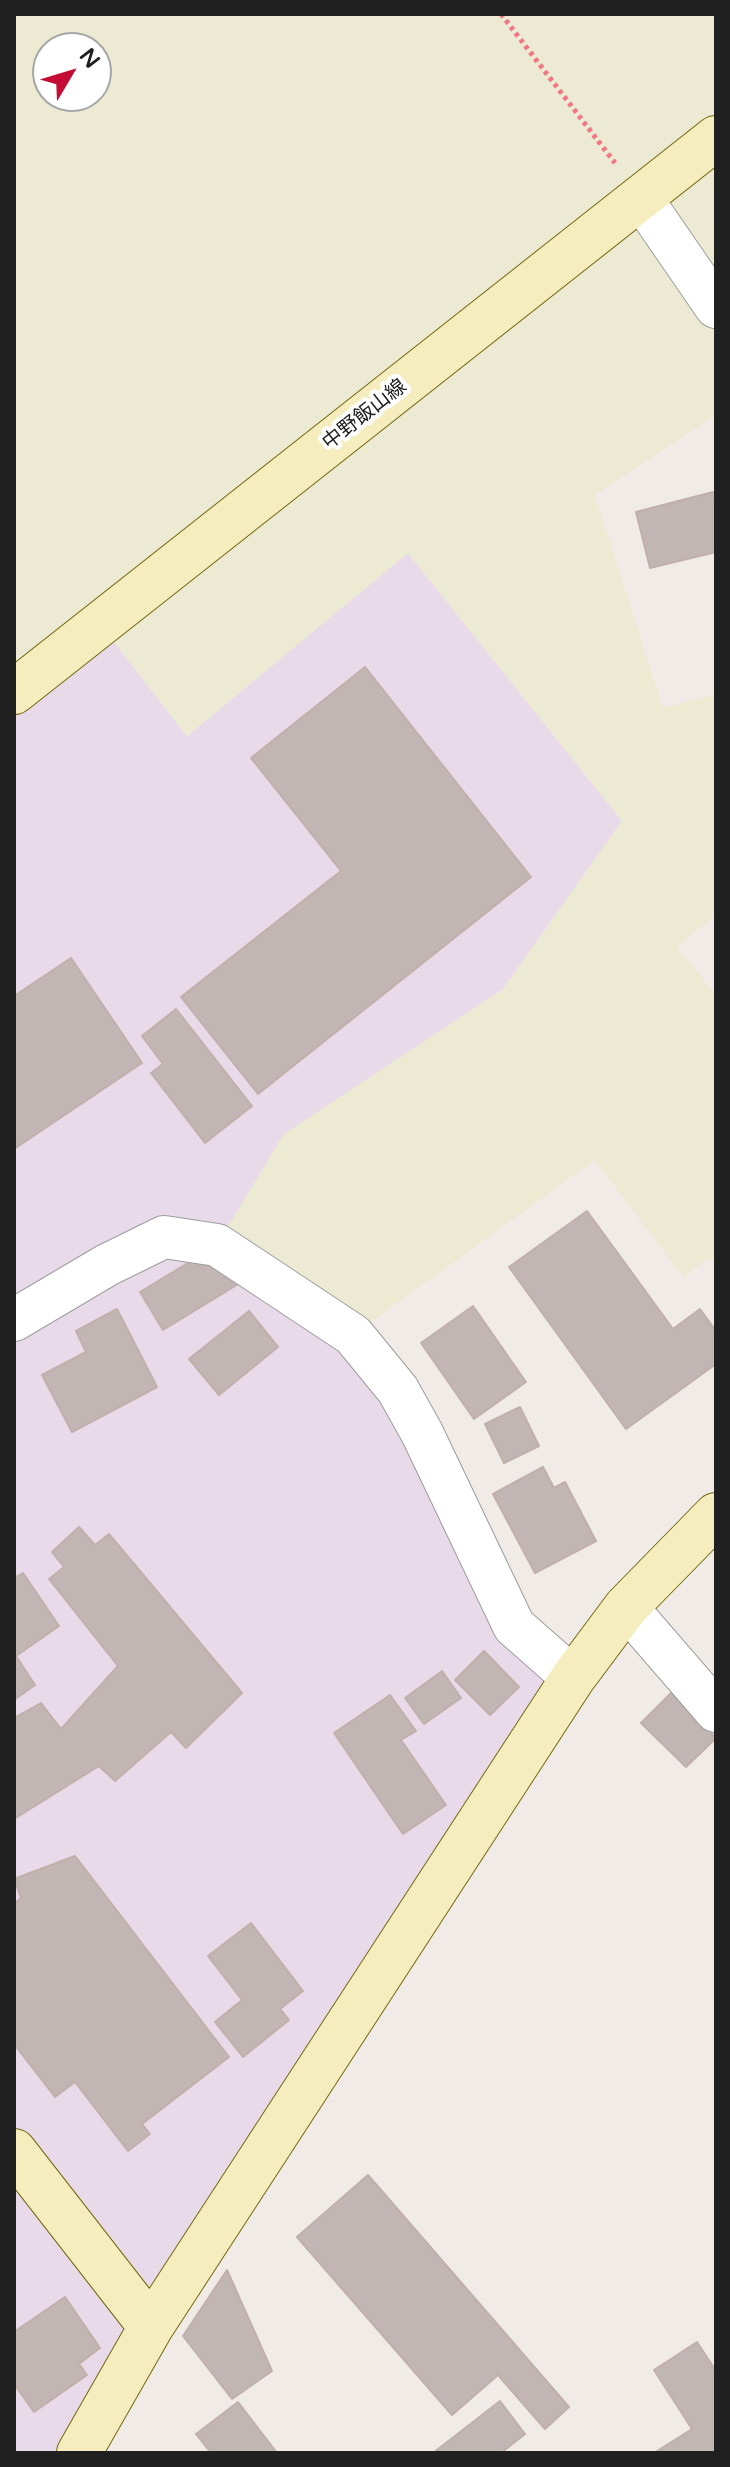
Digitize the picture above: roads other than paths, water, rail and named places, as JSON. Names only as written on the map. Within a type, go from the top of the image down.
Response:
[{"type":"street","name":"中野飯山線","points":[[14,692],[716,138]]},
{"type":"street","points":[[641,198],[716,307]]},
{"type":"street","points":[[14,1320],[107,1265],[164,1237],[217,1245],[353,1335],[398,1390],[422,1433],[514,1626],[573,1678]]},
{"type":"street","points":[[79,2453],[151,2327],[573,1678],[626,1607],[716,1515]]},
{"type":"street","points":[[626,1607],[716,1711]]},
{"type":"street","points":[[14,2151],[151,2327]]}]
